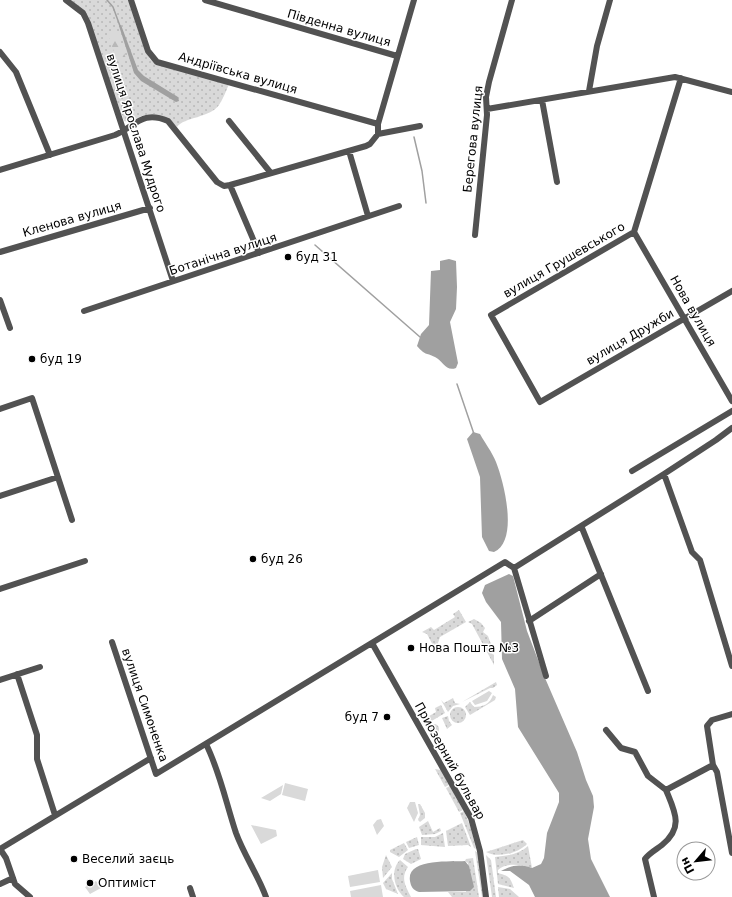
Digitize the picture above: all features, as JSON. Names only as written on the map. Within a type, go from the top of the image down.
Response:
[{"type":"street","name":"вулиця Ярослава Мудрого","points":[[66,0],[83,13],[88,23],[173,281]]},
{"type":"street","name":"Андріївська вулиця","points":[[131,0],[148,51],[157,62],[378,124]]},
{"type":"street","name":"Південна вулиця","points":[[205,0],[397,56]]},
{"type":"street","points":[[0,170],[115,135],[145,118],[157,116],[168,121],[217,182],[224,186],[370,144],[378,134],[378,124],[414,0]]},
{"type":"street","name":"Берегова вулиця","points":[[475,235],[487,109],[486,97],[512,0]]},
{"type":"street","points":[[589,91],[597,46],[610,0]]},
{"type":"street","points":[[0,52],[16,72],[50,154]]},
{"type":"street","points":[[487,109],[669,78],[681,78],[732,92]]},
{"type":"street","name":"вулиця Грушевського","points":[[540,402],[490,315],[634,232],[681,78]]},
{"type":"street","points":[[542,100],[557,182]]},
{"type":"street","points":[[229,121],[270,172]]},
{"type":"street","points":[[378,134],[420,126]]},
{"type":"street","points":[[349,151],[368,216]]},
{"type":"street","points":[[230,185],[259,254]]},
{"type":"street","name":"Ботанічна вулиця","points":[[84,311],[259,254],[399,206]]},
{"type":"street","name":"Кленова вулиця","points":[[0,252],[150,208]]},
{"type":"street","name":"Нова вулиця","points":[[634,232],[732,401]]},
{"type":"street","name":"вулиця Дружби","points":[[540,402],[684,318],[732,292]]},
{"type":"street","points":[[0,300],[10,328]]},
{"type":"street","points":[[0,409],[32,398],[72,520]]},
{"type":"street","points":[[632,471],[732,411]]},
{"type":"street","points":[[514,568],[582,528],[732,428]]},
{"type":"street","points":[[664,474],[692,552],[700,560],[732,666]]},
{"type":"street","points":[[0,496],[58,477]]},
{"type":"street","points":[[582,528],[648,691]]},
{"type":"street","points":[[0,589],[85,561]]},
{"type":"street","points":[[266,897],[260,880],[237,835],[213,758],[206,744],[505,562],[514,568],[546,676]]},
{"type":"street","points":[[529,620],[601,574]]},
{"type":"street","name":"вулиця Симоненка","points":[[112,642],[156,774],[206,744]]},
{"type":"street","name":"Приозерний бульвар","points":[[372,643],[471,818],[477,836],[486,897]]},
{"type":"street","points":[[0,680],[40,667]]},
{"type":"street","points":[[17,674],[36,735],[36,758],[55,815]]},
{"type":"street","points":[[732,714],[712,720],[707,726],[713,765],[717,772],[732,853]]},
{"type":"street","points":[[606,730],[621,748],[635,752],[648,776],[666,790],[676,816],[676,826],[673,834],[645,859],[654,897]]},
{"type":"street","points":[[30,897],[20,890],[13,878],[6,858],[0,849],[151,758]]},
{"type":"street","points":[[666,790],[713,765]]},
{"type":"street","points":[[0,884],[13,878]]},
{"type":"street","points":[[190,888],[193,897]]},
{"type":"green space","points":[[71,0],[129,0],[146,52],[150,59],[156,64],[229,84],[219,105],[210,113],[185,121],[177,127],[165,117],[155,114],[145,115],[126,122],[124,121],[85,12]]},
{"type":"green space","points":[[115,30],[117,31],[126,59],[120,63],[117,60],[108,35],[109,32]]},
{"type":"green space","points":[[459,610],[466,622],[440,637],[438,643],[442,650],[437,653],[427,634],[422,632],[431,627],[434,630],[455,617],[453,614]]},
{"type":"green space","points":[[474,619],[481,623],[485,628],[483,632],[488,636],[492,647],[491,653],[494,655],[494,665],[472,624],[468,622]]},
{"type":"green space","points":[[496,682],[497,685],[493,688],[490,688],[462,702]]},
{"type":"green space","points":[[489,691],[492,693],[487,701],[475,705],[472,701]]},
{"type":"green space","points":[[493,695],[496,697],[495,700],[470,715],[465,707],[470,702],[474,707],[483,706],[490,701]]},
{"type":"green space","points":[[453,698],[455,703],[460,704],[453,706],[448,712],[441,700],[444,703]]},
{"type":"green space","points":[[441,705],[445,713],[430,722],[426,722],[424,719],[436,712],[435,708]]},
{"type":"green space","points":[[458,707],[464,709],[466,715],[464,721],[458,723],[452,721],[450,715],[452,709]]},
{"type":"green space","points":[[448,716],[452,725],[447,729],[442,718]]},
{"type":"green space","points":[[432,724],[436,724],[438,725],[438,733],[432,734],[429,731],[429,727]]},
{"type":"green space","points":[[435,769],[441,770],[449,785],[445,787]]},
{"type":"green space","points":[[285,783],[308,789],[305,801],[282,795]]},
{"type":"green space","points":[[283,785],[281,794],[270,801],[261,798]]},
{"type":"green space","points":[[450,786],[463,810],[459,812],[446,788]]},
{"type":"green space","points":[[410,802],[415,802],[418,813],[414,822],[407,808]]},
{"type":"green space","points":[[418,804],[420,804],[425,813],[425,818],[420,822],[418,820],[420,815]]},
{"type":"green space","points":[[464,811],[471,828],[476,849],[474,848],[460,813]]},
{"type":"green space","points":[[381,819],[384,826],[377,835],[373,825],[377,820]]},
{"type":"green space","points":[[428,821],[433,832],[440,828],[441,831],[435,834],[422,835],[419,827]]},
{"type":"green space","points":[[462,823],[471,847],[468,845],[448,846],[446,831]]},
{"type":"green space","points":[[251,825],[276,830],[277,836],[261,844]]},
{"type":"green space","points":[[443,833],[445,847],[421,845],[421,837],[435,837]]},
{"type":"green space","points":[[417,837],[419,845],[409,848],[406,842]]},
{"type":"green space","points":[[523,840],[527,844],[513,853],[496,855],[486,852]]},
{"type":"green space","points":[[404,843],[408,850],[399,857],[390,852],[390,850]]},
{"type":"green space","points":[[528,846],[532,868],[514,865],[501,867],[498,870],[498,873],[509,878],[514,888],[498,884],[495,857],[513,854]]},
{"type":"green space","points":[[418,849],[421,859],[411,864],[403,859],[405,854]]},
{"type":"green space","points":[[475,851],[477,852],[484,897],[482,897]]},
{"type":"green space","points":[[386,855],[392,867],[383,878],[382,867]]},
{"type":"green space","points":[[486,855],[491,860],[496,897],[492,897]]},
{"type":"green space","points":[[473,858],[479,897],[452,897],[448,892],[466,892],[468,863],[465,861],[466,859]]},
{"type":"green space","points":[[400,860],[408,867],[404,875],[404,879],[411,897],[404,897],[398,889],[394,879],[395,869]]},
{"type":"green space","points":[[378,870],[380,882],[350,887],[348,876]]},
{"type":"green space","points":[[392,873],[392,879],[398,894],[386,889],[383,883]]},
{"type":"green space","points":[[96,881],[101,888],[90,894],[85,887]]},
{"type":"green space","points":[[381,885],[383,897],[351,897],[350,891]]},
{"type":"green space","points":[[498,887],[510,889],[519,897],[499,897]]},
{"type":"shaded area","points":[[121,25],[138,70],[144,76],[178,97],[179,101],[176,102],[141,81],[134,73],[119,26]]},
{"type":"shaded area","points":[[449,259],[456,261],[457,287],[456,309],[450,322],[458,363],[456,368],[453,369],[447,367],[435,357],[424,353],[417,346],[421,334],[429,325],[431,271],[440,270],[440,261]]},
{"type":"shaded area","points":[[473,432],[480,434],[490,451],[503,483],[508,524],[506,536],[502,546],[494,552],[489,551],[482,537],[480,477],[467,439]]},
{"type":"shaded area","points":[[509,574],[513,576],[527,631],[545,678],[577,752],[593,796],[594,807],[588,839],[591,859],[610,897],[535,897],[529,885],[510,871],[501,871],[509,867],[523,866],[532,868],[541,864],[544,858],[547,833],[559,802],[559,793],[518,727],[515,689],[502,659],[501,622],[486,602],[482,593],[485,585]]},
{"type":"shaded area","points":[[465,861],[469,866],[474,887],[470,891],[419,892],[412,887],[410,881],[411,874],[415,868],[431,863]]},
{"type":"waterway","points":[[107,0],[113,7],[120,26]]},
{"type":"waterway","points":[[414,137],[422,171],[426,203]]},
{"type":"waterway","points":[[315,245],[420,337]]},
{"type":"waterway","points":[[457,384],[474,434]]},
{"type":"place","name":"буд 31","points":[[288,257]]},
{"type":"place","name":"буд 19","points":[[32,359]]},
{"type":"place","name":"буд 26","points":[[253,559]]},
{"type":"place","name":"Нова Пошта №3","points":[[411,648]]},
{"type":"place","name":"буд 7","points":[[387,717]]},
{"type":"place","name":"Веселий заєць","points":[[74,859]]},
{"type":"place","name":"Оптиміст","points":[[90,883]]}]
